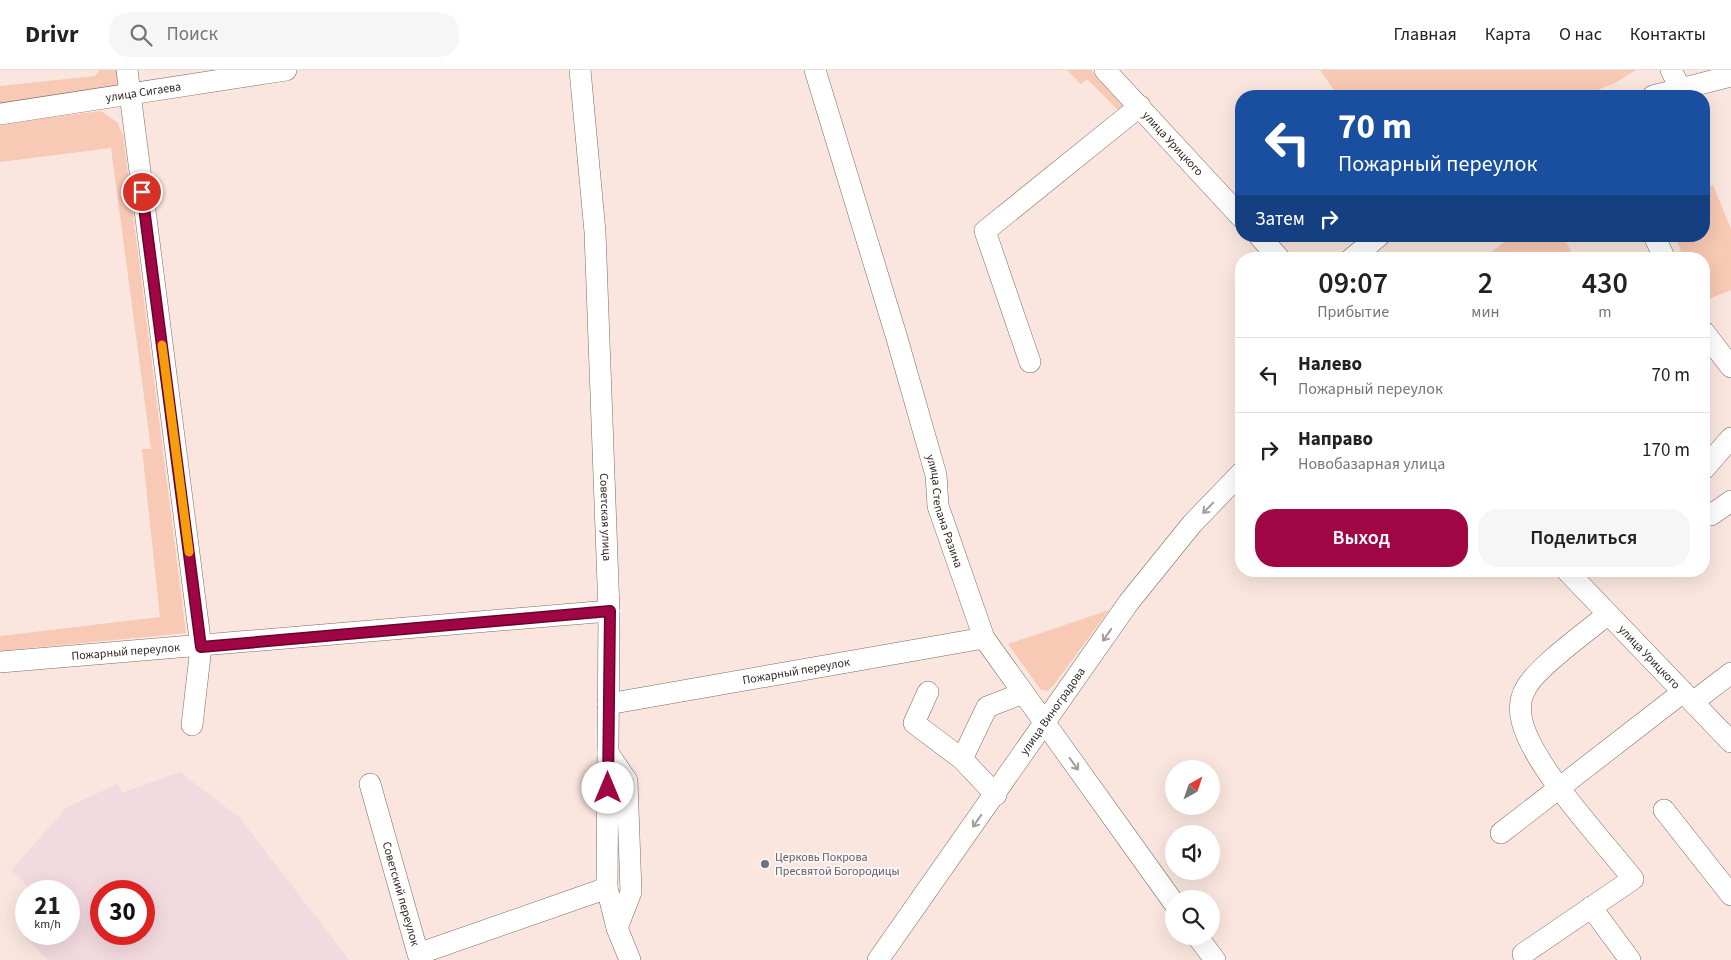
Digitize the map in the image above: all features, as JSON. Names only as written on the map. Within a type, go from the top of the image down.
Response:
[{"type":"street","points":[[127,70],[201,647],[192,725]]},
{"type":"street","name":"улица Сигаева","points":[[0,114],[286,70]]},
{"type":"street","name":"Советская улица","points":[[580,70],[595,232],[610,611],[607,888],[617,928],[630,960]]},
{"type":"street","name":"улица Степана Разина","points":[[815,70],[896,335],[936,475],[938,506],[984,638],[1165,890]]},
{"type":"street","name":"улица Урицкого","points":[[1105,70],[1235,210]]},
{"type":"street","points":[[1661,90],[1676,79],[1731,76]]},
{"type":"street","points":[[1030,362],[985,231],[1140,106]]},
{"type":"street","points":[[1264,242],[1274,252]]},
{"type":"street","points":[[1360,252],[1372,242]]},
{"type":"street","points":[[1710,340],[1731,367]]},
{"type":"street","points":[[1710,461],[1731,438]]},
{"type":"street","name":"улица Виноградова","points":[[878,960],[1046,724],[1130,602],[1192,524],[1235,479]]},
{"type":"street","points":[[1710,515],[1731,501]]},
{"type":"street","name":"улица Урицкого","points":[[1573,577],[1731,742]]},
{"type":"street","name":"Пожарный переулок","points":[[0,662],[201,647],[610,611]]},
{"type":"street","points":[[1523,954],[1633,879],[1533,750],[1522,721],[1521,697],[1527,685],[1537,673],[1608,614]]},
{"type":"street","name":"Пожарный переулок","points":[[608,704],[984,638]]},
{"type":"street","points":[[1501,833],[1560,787],[1688,697],[1731,673]]},
{"type":"street","points":[[928,692],[914,723],[962,759],[996,795]]},
{"type":"street","points":[[962,759],[986,707],[1023,693]]},
{"type":"street","points":[[608,753],[627,781],[630,892],[617,928]]},
{"type":"street","name":"Советский переулок","points":[[370,784],[418,954],[607,888]]},
{"type":"street","points":[[1664,810],[1731,896]]},
{"type":"street","points":[[1591,907],[1630,960]]},
{"type":"street","points":[[1204,945],[1215,960]]},
{"type":"shaded area","points":[[100,70],[118,70],[121,90],[0,105],[0,86],[95,76]]},
{"type":"shaded area","points":[[1067,70],[1091,70],[1127,106],[1120,112],[1087,79],[1081,84]]},
{"type":"shaded area","points":[[1320,70],[1636,70],[1615,83],[1598,90],[1334,90]]},
{"type":"shaded area","points":[[101,111],[117,122],[123,135],[186,633],[0,651],[0,636],[160,617],[142,449],[151,449],[111,148],[0,162],[0,124]]},
{"type":"shaded area","points":[[1713,185],[1731,229],[1731,290],[1710,299],[1710,252],[1681,252],[1677,242],[1710,242],[1710,186]]},
{"type":"shaded area","points":[[1504,242],[1566,242],[1571,252],[1491,252]]},
{"type":"shaded area","points":[[1109,610],[1053,686],[1047,691],[1041,690],[1008,644]]},
{"type":"shaded area","points":[[180,772],[239,817],[349,960],[48,960],[32,945],[80,945],[80,880],[21,880],[11,870],[66,808],[117,784],[122,793]]},
{"type":"slow traffic","points":[[162,345],[189,552]]},
{"type":"place","name":"Церковь Покрова Пресвятой Богородицы","points":[[765,864]]},
{"type":"route","points":[[142,192],[201,647],[610,611],[608,788]]}]
